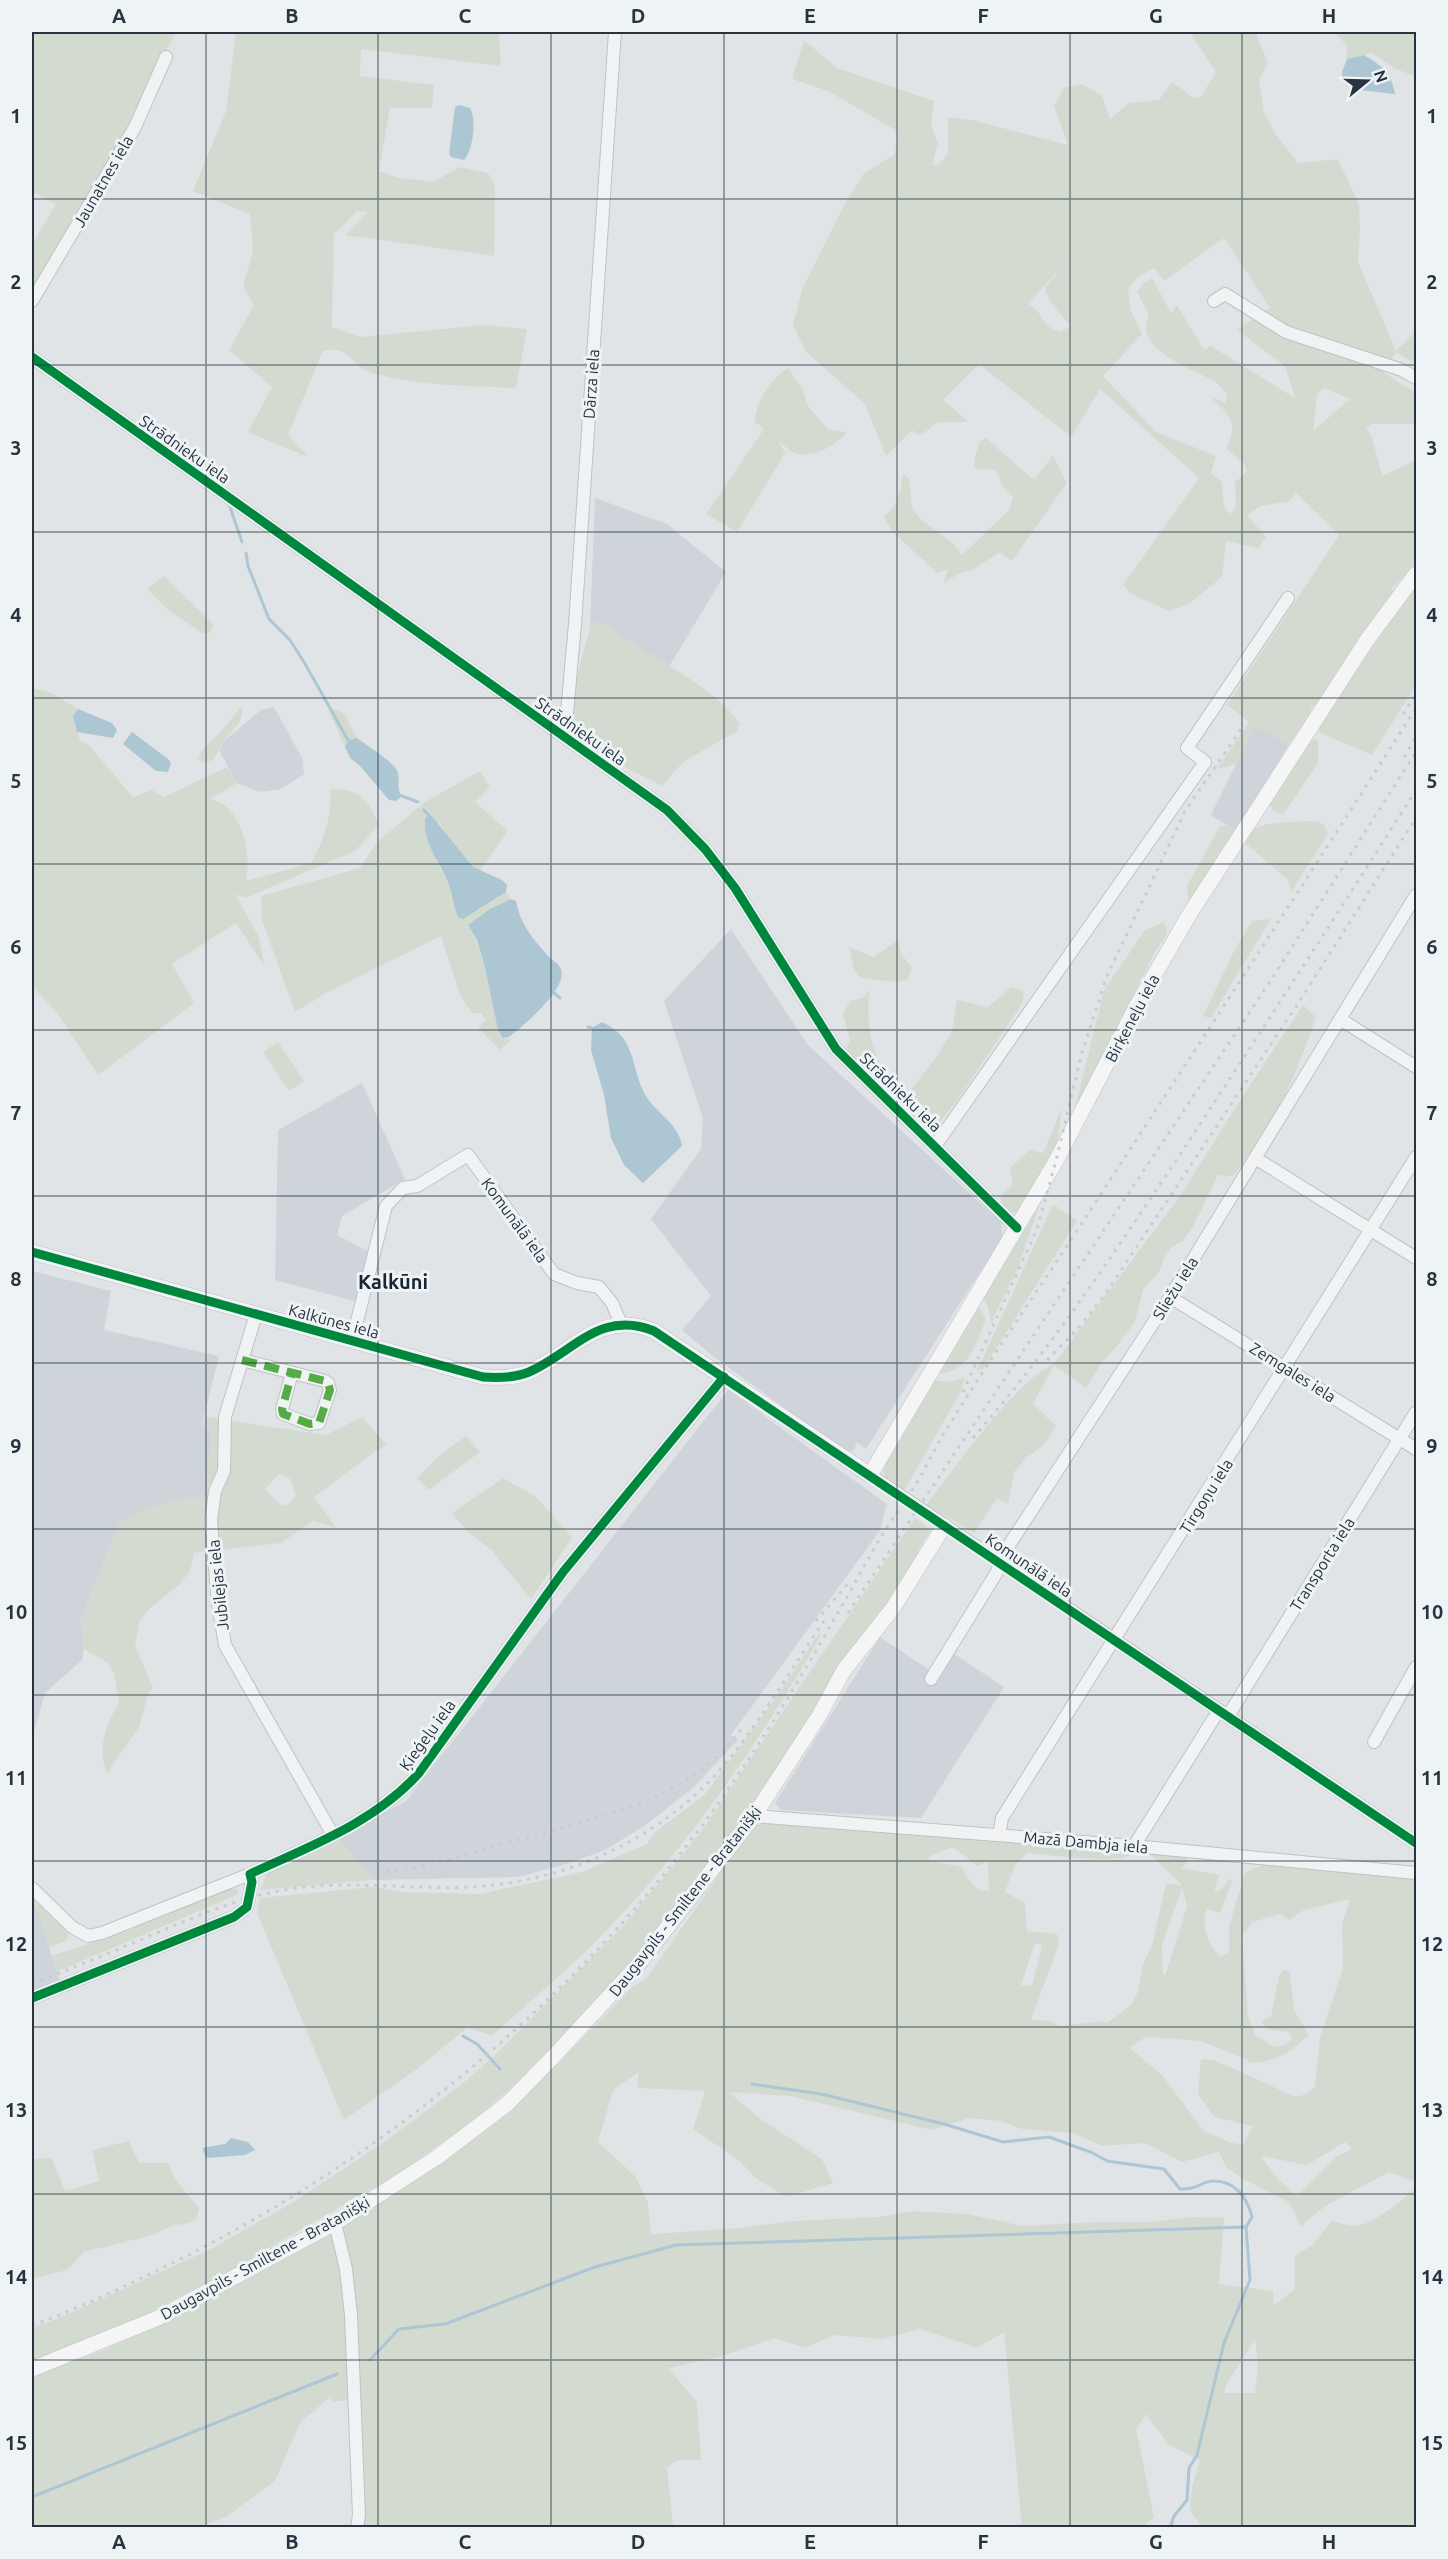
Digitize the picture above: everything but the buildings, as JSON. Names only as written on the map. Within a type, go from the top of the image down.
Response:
[{"type":"main road","name":"Birķeneļu iela","points":[[870,1475],[1084,1111],[1136,1007],[1189,915],[1367,640],[1416,574]]},
{"type":"main road","name":"Kalkūnes iela","points":[[32,1252],[483,1377],[500,1378],[528,1372],[596,1331],[621,1324]]},
{"type":"main road","name":"Komunālā iela","points":[[621,1324],[638,1324],[654,1331],[870,1475]]},
{"type":"main road","name":"Daugavpils - Smiltene - Bratanišķi","points":[[32,2369],[158,2318],[335,2223],[436,2158],[507,2104],[637,1966],[754,1816],[819,1716],[844,1670],[893,1608],[944,1526]]},
{"type":"street","name":"Dārza iela","points":[[565,735],[575,624],[615,32]]},
{"type":"street","name":"Jaunatnes iela","points":[[32,301],[135,127],[166,57]]},
{"type":"street","points":[[1214,301],[1225,294],[1286,332],[1401,370],[1416,378]]},
{"type":"street","name":"Strādnieku iela","points":[[32,357],[528,712],[565,735],[667,810],[705,849],[735,888],[836,1049],[1017,1228]]},
{"type":"street","points":[[935,1146],[1205,762],[1187,748],[1288,598]]},
{"type":"street","name":"Sliežu iela","points":[[931,1679],[1000,1564],[1004,1553],[1170,1297],[1416,895]]},
{"type":"street","points":[[1340,1019],[1416,1067]]},
{"type":"street","name":"Komunālā iela","points":[[352,1341],[386,1206],[403,1188],[417,1186],[468,1155],[554,1274],[577,1284],[599,1287],[612,1303],[621,1324]]},
{"type":"street","name":"Tirgoņu iela","points":[[999,1835],[1002,1818],[1116,1641],[1416,1157]]},
{"type":"street","points":[[1255,1158],[1416,1258]]},
{"type":"street","name":"Zemgales iela","points":[[1170,1297],[1416,1449]]},
{"type":"street","name":"Jubilejas iela","points":[[256,1314],[225,1418],[224,1472],[215,1491],[211,1520],[218,1604],[225,1645],[333,1835]]},
{"type":"street","points":[[242,1360],[292,1373],[328,1383],[330,1390],[321,1421],[317,1424],[286,1418],[283,1414],[282,1409],[292,1373]]},
{"type":"street","name":"Ķieģeļu iela","points":[[32,1888],[72,1927],[88,1936],[102,1933],[250,1874],[372,1815],[405,1788],[419,1773],[563,1572],[724,1377]]},
{"type":"street","name":"Transporta iela","points":[[1134,1846],[1223,1713],[1401,1439],[1416,1412]]},
{"type":"street","name":"Komunālā iela","points":[[870,1475],[1416,1843]]},
{"type":"street","points":[[1374,1743],[1416,1667]]},
{"type":"street","name":"Mazā Dambja iela","points":[[754,1816],[1134,1846],[1416,1873]]},
{"type":"street","points":[[32,1998],[234,1917],[247,1907],[252,1882],[250,1874]]},
{"type":"street","points":[[335,2223],[346,2269],[351,2315],[359,2515],[357,2528]]},
{"type":"shaded area","points":[[32,32],[176,32],[110,159],[32,292],[32,245],[56,204],[32,192]]},
{"type":"shaded area","points":[[236,32],[499,32],[501,66],[361,49],[360,76],[434,85],[432,108],[390,108],[379,171],[400,178],[433,182],[460,167],[488,173],[495,185],[494,256],[345,235],[368,212],[357,211],[338,231],[334,231],[332,327],[360,337],[484,325],[527,329],[516,388],[408,381],[365,370],[346,353],[333,350],[323,351],[288,435],[308,457],[248,432],[272,387],[229,350],[254,305],[243,286],[253,252],[250,214],[193,191],[226,111]]},
{"type":"shaded area","points":[[1194,32],[1257,32],[1268,63],[1259,80],[1264,113],[1275,133],[1298,163],[1338,159],[1359,205],[1358,262],[1396,351],[1416,331],[1416,365],[1396,352],[1383,372],[1416,393],[1416,424],[1371,424],[1366,428],[1372,437],[1382,476],[1416,460],[1416,565],[1391,589],[1395,592],[1324,697],[1310,709],[1311,713],[1289,744],[1255,726],[1236,764],[1217,769],[1249,722],[1227,705],[1339,535],[1296,493],[1290,501],[1261,506],[1247,515],[1266,537],[1258,548],[1226,541],[1222,577],[1190,603],[1170,611],[1131,594],[1123,585],[1199,478],[1100,389],[1071,437],[979,364],[943,400],[969,422],[938,422],[920,436],[912,430],[886,456],[865,404],[805,351],[793,324],[803,287],[843,207],[864,173],[894,155],[898,140],[895,130],[828,91],[792,79],[804,40],[837,68],[934,101],[931,124],[938,144],[932,165],[939,164],[948,154],[948,117],[972,120],[1068,145],[1054,106],[1064,88],[1083,84],[1102,96],[1110,119],[1129,103],[1159,100],[1172,82],[1193,97],[1200,98],[1216,72],[1192,36]],"holes":[[[1224,238],[1270,308],[1237,330],[1285,366],[1295,398],[1211,346],[1204,350],[1177,305],[1171,313],[1152,278],[1137,292],[1149,315],[1146,327],[1149,338],[1156,347],[1166,356],[1214,381],[1227,395],[1226,403],[1209,396],[1230,419],[1232,431],[1226,448],[1245,465],[1247,472],[1235,482],[1236,509],[1230,514],[1224,507],[1222,482],[1211,473],[1216,456],[1156,432],[1103,376],[1142,334],[1131,311],[1128,289],[1138,277],[1154,268],[1164,281]],[[1065,263],[1045,288],[1049,300],[1070,326],[1061,332],[1049,326],[1028,304]],[[1324,388],[1350,399],[1313,431],[1317,394]]]},
{"type":"shaded area","points":[[1335,32],[1416,32],[1416,77],[1394,68],[1372,53],[1347,59],[1347,46]]},
{"type":"shaded area","points":[[788,368],[802,388],[808,406],[829,430],[847,432],[831,446],[811,454],[794,453],[778,440],[785,453],[737,532],[706,514],[764,429],[755,422],[761,398],[775,378]]},
{"type":"shaded area","points":[[986,438],[1034,480],[1053,455],[1067,483],[1012,561],[1000,552],[973,570],[958,574],[943,584],[948,569],[937,573],[892,531],[884,517],[898,497],[903,473],[909,479],[912,509],[922,520],[954,544],[962,555],[1009,510],[1013,497],[1003,487],[996,470],[975,469],[974,460],[980,441]]},
{"type":"shaded area","points":[[595,498],[667,524],[726,572],[667,670],[598,621],[590,627]]},
{"type":"shaded area","points":[[164,576],[214,625],[210,633],[202,633],[167,609],[147,589]]},
{"type":"shaded area","points":[[1416,583],[1416,685],[1372,755],[1320,733],[1318,728],[1321,722]]},
{"type":"shaded area","points":[[598,621],[695,682],[713,696],[740,724],[737,731],[683,762],[662,786],[597,750],[578,730],[571,710],[590,627]]},
{"type":"shaded area","points":[[32,688],[50,692],[78,709],[73,716],[80,741],[88,744],[133,797],[152,790],[164,797],[227,767],[237,783],[211,799],[222,803],[230,811],[242,832],[246,845],[246,881],[311,863],[326,827],[331,789],[349,791],[362,797],[379,825],[355,851],[245,898],[235,894],[258,935],[265,967],[236,923],[172,964],[194,1003],[98,1075],[57,1013],[32,986]]},
{"type":"shaded area","points":[[274,707],[302,758],[304,774],[281,789],[260,792],[237,783],[219,750],[224,741],[261,710]]},
{"type":"shaded area","points":[[240,708],[243,708],[240,721],[213,760],[202,763],[198,758],[204,748]]},
{"type":"shaded area","points":[[331,708],[344,713],[357,738],[348,740],[345,747],[329,711]]},
{"type":"shaded area","points":[[1255,726],[1289,744],[1236,831],[1211,815]]},
{"type":"shaded area","points":[[1309,740],[1318,740],[1318,763],[1283,815],[1273,810],[1269,803]]},
{"type":"shaded area","points":[[480,771],[490,787],[475,802],[508,831],[480,871],[456,849],[439,822],[438,865],[448,882],[458,917],[479,909],[506,892],[511,899],[490,909],[468,925],[484,963],[498,1030],[503,1038],[511,1040],[500,1050],[478,1027],[486,1020],[481,1013],[472,1013],[460,995],[441,936],[328,992],[295,1012],[262,920],[261,896],[360,868],[377,842],[425,802]]},
{"type":"shaded area","points":[[1281,822],[1321,823],[1328,834],[1291,892],[1288,880],[1243,841],[1248,834],[1263,826]]},
{"type":"shaded area","points":[[1220,826],[1229,826],[1236,831],[1193,897],[1188,899],[1187,886]]},
{"type":"shaded area","points":[[1271,919],[1211,1018],[1203,1016],[1234,951],[1252,921]]},
{"type":"shaded area","points":[[1164,922],[1167,929],[1165,937],[1153,955],[1132,998],[1121,1029],[1075,1108],[1104,990],[1145,930]]},
{"type":"shaded area","points":[[731,929],[808,1045],[1001,1222],[1002,1238],[866,1449],[857,1442],[854,1450],[847,1453],[714,1357],[682,1330],[711,1296],[651,1219],[701,1149],[703,1119],[664,1001]]},
{"type":"shaded area","points":[[898,940],[901,954],[912,967],[908,979],[897,982],[861,978],[854,970],[849,947],[873,957]]},
{"type":"shaded area","points":[[1011,987],[1022,990],[1024,998],[1020,1007],[956,1102],[928,1136],[906,1109],[910,1091],[939,1053],[952,1031],[957,1000],[988,1007]]},
{"type":"shaded area","points":[[870,990],[869,1027],[874,1050],[890,1084],[885,1090],[846,1049],[850,1040],[843,1014],[850,1001],[862,998]]},
{"type":"shaded area","points":[[1303,1005],[1316,1017],[1292,1080],[1271,1122],[1246,1160],[1232,1176],[1218,1175],[1193,1227],[1183,1241],[1172,1247],[1165,1255],[1159,1272],[1143,1290],[1135,1322],[1103,1361],[1086,1388],[1054,1365],[1033,1404],[1056,1426],[1044,1445],[1026,1458],[1014,1472],[1008,1504],[997,1498],[974,1533],[926,1505],[1004,1406],[1022,1387],[1054,1364],[1180,1196]]},
{"type":"shaded area","points":[[278,1042],[304,1081],[289,1091],[263,1052]]},
{"type":"shaded area","points":[[362,1083],[405,1179],[342,1216],[337,1235],[370,1252],[358,1302],[275,1280],[278,1130]]},
{"type":"shaded area","points":[[1062,1107],[1057,1146],[1017,1213],[1008,1210],[1000,1197],[1013,1184],[1010,1168],[1030,1150],[1043,1153]]},
{"type":"shaded area","points":[[1045,1189],[1018,1268],[994,1316],[992,1326],[987,1303],[982,1299]]},
{"type":"shaded area","points":[[1053,1204],[1077,1221],[983,1369],[977,1371]]},
{"type":"shaded area","points":[[32,1271],[111,1291],[104,1330],[219,1356],[202,1425],[212,1431],[207,1496],[119,1523],[81,1619],[84,1649],[82,1660],[45,1693],[32,1739]]},
{"type":"shaded area","points":[[979,1307],[986,1319],[971,1354],[958,1367],[940,1373]]},
{"type":"shaded area","points":[[965,1377],[960,1393],[904,1491],[892,1484],[884,1473],[889,1453],[922,1399],[935,1380],[951,1382]]},
{"type":"shaded area","points":[[728,1390],[887,1504],[879,1532],[731,1735],[738,1740],[694,1787],[643,1827],[603,1851],[518,1877],[372,1880],[338,1837],[406,1801]]},
{"type":"shaded area","points":[[204,1417],[222,1419],[219,1479],[206,1486],[212,1431],[202,1425]]},
{"type":"shaded area","points":[[362,1417],[387,1445],[374,1452],[314,1497],[336,1528],[313,1521],[281,1543],[220,1550],[218,1501],[229,1475],[230,1426],[233,1421],[326,1435]],"holes":[[[280,1473],[290,1479],[296,1496],[289,1504],[282,1506],[265,1489]]]},
{"type":"shaded area","points":[[466,1436],[480,1452],[429,1490],[417,1478],[441,1454]]},
{"type":"shaded area","points":[[503,1478],[536,1497],[572,1538],[531,1599],[492,1551],[466,1530],[452,1513]]},
{"type":"shaded area","points":[[207,1496],[210,1551],[194,1553],[190,1571],[179,1585],[150,1608],[140,1620],[135,1646],[153,1688],[148,1695],[139,1727],[107,1773],[103,1760],[103,1742],[108,1723],[119,1702],[114,1673],[108,1663],[84,1649],[81,1619],[119,1523],[142,1510],[176,1499]]},
{"type":"shaded area","points":[[915,1518],[931,1530],[918,1550],[918,1558],[751,1809],[652,1936],[555,2048],[476,2119],[397,2174],[205,2285],[176,2298],[134,2323],[32,2364],[32,2327],[57,2319],[209,2250],[290,2204],[383,2143],[467,2080],[495,2055],[622,1927],[700,1833]]},
{"type":"shaded area","points":[[821,1630],[819,1639],[796,1678],[720,1793],[664,1866],[603,1934],[492,2036],[468,2027],[417,2069],[344,2120],[257,1913],[260,1898],[371,1887],[405,1892],[480,1894],[582,1872],[647,1844],[654,1833],[704,1795],[770,1706]]},
{"type":"shaded area","points":[[880,1637],[940,1677],[954,1654],[1004,1687],[921,1818],[781,1810],[775,1803]]},
{"type":"shaded area","points":[[762,1822],[996,1840],[1010,1843],[1016,1841],[1133,1849],[1133,1854],[1112,1859],[1027,1853],[1015,1865],[1005,1892],[1025,1903],[1027,1931],[1057,1934],[1059,1944],[1031,2020],[1050,2021],[1060,2026],[1101,2021],[1107,2023],[1131,2005],[1137,1994],[1143,1964],[1152,1945],[1166,1884],[1182,1885],[1147,1851],[1187,1855],[1187,1863],[1181,1868],[1219,1875],[1214,1893],[1221,1890],[1229,1879],[1233,1880],[1220,1913],[1207,1909],[1205,1915],[1207,1935],[1221,1957],[1229,1952],[1229,1926],[1245,1873],[1262,1865],[1416,1879],[1416,2187],[1416,2527],[1196,2527],[1200,2524],[1190,2511],[1192,2487],[1200,2460],[1170,2446],[1146,2414],[1136,2429],[1154,2517],[1143,2527],[1022,2527],[1004,2332],[977,2348],[920,2329],[882,2339],[834,2335],[805,2348],[775,2338],[719,2357],[668,2368],[697,2402],[701,2460],[677,2460],[667,2468],[673,2527],[356,2527],[361,2399],[331,2402],[331,2396],[300,2423],[275,2481],[226,2517],[199,2527],[32,2528],[32,2376],[104,2350],[156,2326],[384,2198],[558,2064],[633,1986],[646,1979],[753,1828]],"holes":[[[953,1847],[978,1866],[988,1861],[989,1891],[975,1886],[961,1867],[927,1860],[932,1855]],[[1182,1888],[1187,1906],[1166,1973],[1163,1975],[1162,1945]],[[1350,1899],[1342,1924],[1343,1968],[1320,2037],[1315,2087],[1307,2094],[1295,2097],[1213,2060],[1201,2059],[1198,2094],[1214,2117],[1253,2126],[1243,2145],[1229,2142],[1204,2131],[1162,2075],[1130,2048],[1144,2038],[1150,2037],[1200,2041],[1244,2058],[1250,2063],[1276,2058],[1295,2047],[1309,2035],[1294,2010],[1290,1972],[1283,1970],[1279,1976],[1271,2016],[1261,2022],[1267,2029],[1288,2032],[1293,2038],[1287,2044],[1274,2047],[1255,2035],[1248,2016],[1242,1936],[1252,1922],[1280,1914],[1289,1920],[1304,1910]],[[1035,1943],[1042,1945],[1032,1985],[1021,1986]],[[639,2072],[637,2088],[705,2091],[693,2129],[741,2162],[754,2177],[786,2197],[833,2183],[822,2159],[759,2118],[729,2092],[790,2096],[932,2130],[969,2118],[1001,2121],[1022,2129],[1072,2133],[1102,2146],[1145,2143],[1182,2162],[1219,2152],[1226,2167],[1290,2203],[1301,2227],[1331,2203],[1389,2172],[1413,2181],[1416,2187],[1388,2211],[1362,2225],[1353,2226],[1332,2221],[1312,2245],[1295,2256],[1295,2289],[1274,2305],[1273,2291],[1219,2284],[1224,2218],[1189,2217],[1153,2222],[1093,2222],[1022,2226],[968,2214],[912,2211],[879,2217],[792,2221],[741,2228],[651,2234],[648,2203],[636,2177],[598,2142],[613,2090]],[[1345,2142],[1352,2149],[1336,2157],[1297,2196],[1278,2179],[1261,2156],[1307,2165]],[[1255,2339],[1258,2365],[1255,2393],[1224,2393],[1226,2385]]]},
{"type":"shaded area","points":[[338,1837],[372,1880],[260,1890],[267,1873]]},
{"type":"shaded area","points":[[228,1888],[237,1889],[239,1894],[56,1972],[51,1956],[125,1932]]},
{"type":"shaded area","points":[[32,1898],[69,1935],[66,1941],[49,1947],[38,1911],[32,1905]]},
{"type":"shaded area","points":[[32,1905],[38,1911],[59,1980],[32,1991]]},
{"type":"shaded area","points":[[129,2141],[139,2163],[168,2163],[175,2179],[199,2208],[197,2217],[189,2223],[171,2226],[153,2235],[84,2252],[67,2270],[32,2279],[32,2160],[51,2157],[65,2191],[99,2181],[92,2150]]},
{"type":"water","points":[[1364,55],[1385,70],[1395,94],[1359,90],[1342,81],[1342,72],[1347,59]]},
{"type":"water","points":[[459,105],[470,108],[474,127],[470,149],[464,160],[451,157],[449,153],[455,107]]},
{"type":"water","points":[[78,709],[112,723],[117,730],[113,738],[77,732],[73,716]]},
{"type":"water","points":[[132,732],[168,759],[171,763],[168,772],[156,771],[123,744]]},
{"type":"water","points":[[357,738],[387,759],[396,769],[402,796],[396,801],[389,800],[360,766],[350,758],[345,747],[348,740]]},
{"type":"water","points":[[431,815],[473,867],[502,880],[507,885],[506,892],[463,919],[458,917],[449,884],[426,835],[425,818]]},
{"type":"water","points":[[511,899],[516,901],[524,924],[532,937],[560,967],[561,977],[558,987],[543,1006],[509,1037],[503,1038],[498,1030],[477,940],[468,925],[490,909]]},
{"type":"water","points":[[602,1022],[614,1029],[628,1045],[646,1096],[677,1131],[680,1138],[682,1146],[643,1183],[624,1165],[611,1138],[604,1095],[591,1050],[592,1028]]},
{"type":"water","points":[[231,2138],[248,2142],[255,2150],[245,2155],[206,2158],[202,2148],[225,2144]]},
{"type":"waterway","points":[[230,507],[242,542]]},
{"type":"waterway","points":[[246,553],[248,566],[269,619],[290,640],[348,740]]},
{"type":"waterway","points":[[402,796],[418,802]]},
{"type":"waterway","points":[[424,810],[429,816]]},
{"type":"waterway","points":[[554,993],[560,998]]},
{"type":"waterway","points":[[588,1027],[592,1028]]},
{"type":"waterway","points":[[463,2036],[477,2044],[500,2069]]},
{"type":"waterway","points":[[752,2084],[821,2094],[944,2124],[1003,2142],[1049,2137],[1093,2153],[1107,2161],[1164,2169],[1180,2189],[1212,2181],[1227,2183],[1239,2191],[1247,2203],[1252,2217],[1246,2227]]},
{"type":"waterway","points":[[370,2360],[399,2329],[445,2324],[595,2267],[676,2245],[1246,2227],[1250,2280],[1224,2343],[1197,2455],[1189,2468],[1187,2500],[1174,2516],[1170,2528]]},
{"type":"waterway","points":[[32,2497],[337,2374]]},
{"type":"railway","points":[[1403,714],[1416,694]]},
{"type":"railway","points":[[32,2325],[123,2287],[235,2230],[316,2182],[394,2129],[468,2070],[539,2008],[606,1941],[668,1870],[724,1795],[764,1736],[877,1543],[919,1479],[968,1394],[1416,708]]},
{"type":"railway","points":[[963,1392],[1037,1229],[1082,1052],[1107,976],[1185,811],[1244,725]]},
{"type":"railway","points":[[1404,757],[1416,737]]},
{"type":"railway","points":[[848,1613],[1269,983],[1416,752]]},
{"type":"railway","points":[[973,1438],[1055,1336],[1130,1229],[1269,1019],[1416,790]]},
{"type":"railway","points":[[1047,1360],[1078,1329],[1108,1290],[1299,1002],[1416,818]]},
{"type":"railway","points":[[816,1621],[851,1580]]},
{"type":"railway","points":[[32,1984],[200,1915],[267,1893],[330,1885],[446,1888],[508,1883],[546,1875],[618,1848],[652,1828],[712,1779],[749,1733],[826,1618]]},
{"type":"railway","points":[[386,1871],[416,1868],[447,1860],[587,1821],[637,1804],[682,1783],[723,1751],[741,1730]]},
{"type":"marked path","points":[[242,1360],[325,1381],[328,1383],[330,1390],[319,1423],[310,1424],[283,1414],[282,1409],[292,1373]]},
{"type":"cycle path","points":[[32,357],[667,810],[705,849],[735,888],[836,1049],[1017,1228]]},
{"type":"cycle path","points":[[32,1252],[483,1377],[506,1377],[529,1372],[603,1329],[618,1325],[635,1326],[654,1331],[1416,1843]]},
{"type":"cycle path","points":[[32,1998],[234,1917],[247,1907],[252,1882],[250,1874],[362,1820],[401,1791],[419,1773],[563,1572],[724,1377]]},
{"type":"district","name":"Kalkūni","points":[[393,1281]]}]
